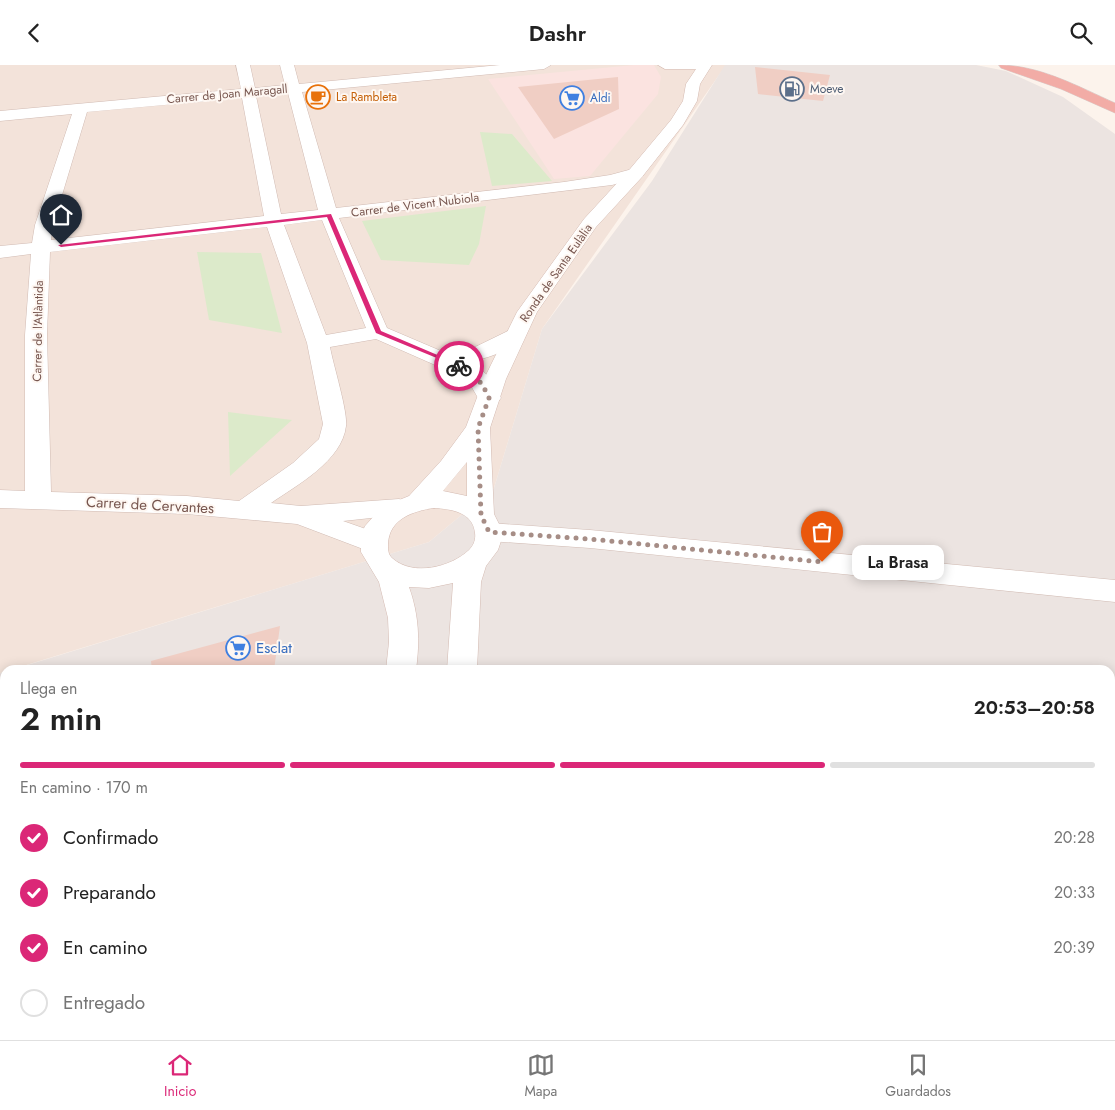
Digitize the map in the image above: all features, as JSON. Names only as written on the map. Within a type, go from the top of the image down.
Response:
[{"type":"highway","points":[[1006,65],[1058,83],[1115,109]]},
{"type":"street","points":[[243,65],[274,222],[318,343],[335,424],[331,441],[302,469],[244,510]]},
{"type":"street","points":[[287,65],[329,216],[378,332]]},
{"type":"street","name":"Carrer de Joan Maragall","points":[[0,116],[544,65]]},
{"type":"street","points":[[667,65],[696,65]]},
{"type":"street","points":[[667,65],[693,84]]},
{"type":"street","name":"Ronda de Santa Eulàlia","points":[[409,505],[450,467],[478,428],[516,333],[527,313],[570,249],[636,173],[684,113],[690,101],[693,84],[705,65]]},
{"type":"street","name":"Carrer de l'Atlàntida","points":[[38,499],[36,335],[41,247],[44,225],[81,108]]},
{"type":"street","name":"Carrer de Vicent Nubiola","points":[[0,252],[329,216],[591,183],[636,173]]},
{"type":"street","points":[[591,183],[607,189],[614,194],[615,198]]},
{"type":"street","points":[[318,343],[378,332],[475,374],[482,383],[489,398]]},
{"type":"street","points":[[439,358],[460,359],[477,355],[496,347],[516,333]]},
{"type":"street","name":"Ronda de Santa Eulàlia","points":[[478,428],[485,524]]},
{"type":"street","name":"Carrer de Cervantes","points":[[0,499],[38,499],[244,510],[301,515],[409,505]]},
{"type":"street","points":[[387,569],[414,579],[433,579],[452,575],[472,564],[488,545],[485,524],[466,505],[452,500],[409,505],[386,518],[376,530],[373,542],[376,554],[387,569],[398,593],[404,615],[405,643],[402,665]]},
{"type":"street","name":"Carrer de Cervantes","points":[[301,515],[373,542]]},
{"type":"street","points":[[485,524],[590,539],[1115,591]]},
{"type":"street","points":[[462,665],[467,582],[472,564]]},
{"type":"shaded area","points":[[0,65],[726,65],[542,329],[494,488],[429,542],[26,665],[0,665]]},
{"type":"shaded area","points":[[634,65],[654,65],[661,77],[658,94],[590,176],[554,179],[488,79]]},
{"type":"shaded area","points":[[725,65],[976,65],[1006,71],[1063,97],[1115,134],[1115,665],[27,665],[429,542],[494,488],[542,329],[652,181]]},
{"type":"green space","points":[[480,132],[512,134],[552,181],[492,186]]},
{"type":"green space","points":[[486,206],[479,244],[469,265],[381,260],[362,221]]},
{"type":"green space","points":[[197,252],[261,253],[282,333],[209,320]]},
{"type":"green space","points":[[228,412],[292,420],[230,476]]},
{"type":"building","name":"Moeve","points":[[755,67],[830,75],[823,101],[758,94]]},
{"type":"building","name":"Aldi","points":[[618,77],[619,109],[554,139],[518,87]]},
{"type":"building","name":"Esclat","points":[[280,626],[275,665],[151,665],[151,661]]},
{"type":"way so far","points":[[459,366],[475,374],[482,383],[489,398],[478,428],[481,515],[486,522],[489,532],[590,539],[822,562]]},
{"type":"place","name":"Moeve","points":[[792,89]]},
{"type":"place","name":"La Rambleta","points":[[318,97]]},
{"type":"place","name":"Aldi","points":[[572,98]]},
{"type":"place","name":"La Brasa","points":[[822,562]]},
{"type":"place","name":"Esclat","points":[[238,648]]},
{"type":"route","points":[[61,245],[329,216],[378,332],[383,336],[459,366]]}]
